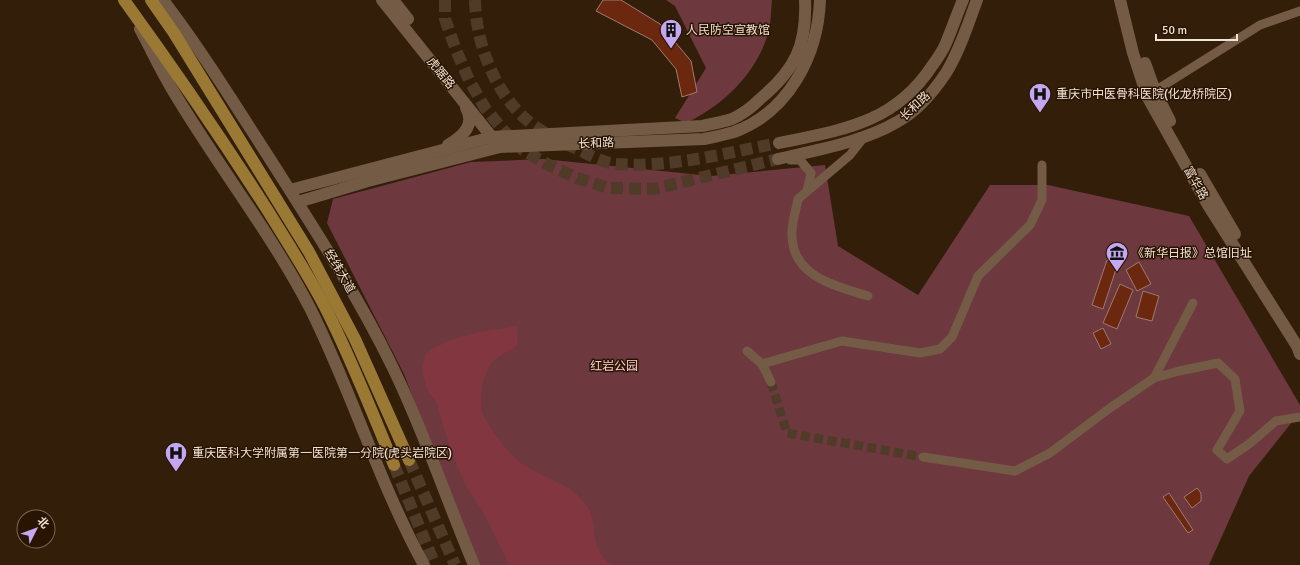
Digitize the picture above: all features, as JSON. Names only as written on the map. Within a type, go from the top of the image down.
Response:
[{"type":"main road","points":[[124,0],[185,85],[242,170],[297,258],[324,306],[347,352],[394,465]]},
{"type":"main road","points":[[124,0],[175,94],[252,210],[309,308],[342,375],[389,490],[424,565]]},
{"type":"main road","points":[[151,0],[174,33],[308,252],[355,338],[409,460]]},
{"type":"main road","name":"经纬大道","points":[[163,0],[193,40],[298,202],[363,310],[393,367],[416,420],[474,565]]},
{"type":"main road","name":"虎踞路","points":[[382,0],[460,96],[500,141]]},
{"type":"main road","name":"虎踞路","points":[[393,0],[500,141]]},
{"type":"main road","name":"长和路","points":[[290,190],[432,152],[500,141],[702,126],[732,119],[749,109],[768,93],[794,63],[803,39],[806,17],[805,0]]},
{"type":"main road","name":"长和路","points":[[298,202],[500,141],[704,140],[735,131],[756,120],[776,105],[792,87],[804,67],[813,43],[819,17],[820,0]]},
{"type":"main road","name":"长和路","points":[[779,143],[828,133],[868,121],[893,108],[920,84],[934,64],[946,44],[962,0]]},
{"type":"main road","name":"长和路","points":[[778,159],[864,136],[898,122],[930,94],[946,73],[958,49],[977,0]]},
{"type":"main road","name":"富华路","points":[[1120,0],[1133,53],[1151,93],[1208,205],[1297,346],[1300,354]]},
{"type":"main road","name":"富华路","points":[[1128,0],[1139,50],[1151,93],[1300,341]]},
{"type":"main road","points":[[432,152],[453,142],[462,135],[469,126],[470,116],[460,96]]},
{"type":"street","points":[[1151,93],[1260,25],[1300,11]]},
{"type":"street","points":[[864,136],[850,155],[798,199],[792,235],[794,251],[804,268],[828,284],[868,296]]},
{"type":"street","points":[[778,159],[800,160],[806,165],[811,173],[807,191]]},
{"type":"street","points":[[762,364],[842,341],[920,353],[940,350],[952,337],[978,276],[1030,225],[1042,200],[1042,165]]},
{"type":"street","points":[[1154,378],[1193,303]]},
{"type":"street","points":[[747,351],[762,364],[771,382]]},
{"type":"street","points":[[923,457],[1015,471],[1050,453],[1110,408],[1154,378],[1218,363],[1235,379],[1240,411],[1217,450],[1227,459],[1249,444],[1276,421],[1300,417]]},
{"type":"green space","points":[[666,0],[772,0],[769,30],[757,60],[748,73],[738,86],[726,97],[700,116],[686,123],[675,118],[706,68],[675,6]]},
{"type":"green space","name":"红岩公园","points":[[543,159],[711,176],[825,165],[838,246],[918,295],[990,185],[1048,185],[1189,216],[1300,405],[1300,412],[1249,476],[1209,565],[478,565],[474,559],[404,374],[327,223],[333,199],[471,162]]},
{"type":"shaded area","points":[[518,326],[517,346],[495,360],[486,373],[482,385],[481,398],[484,416],[501,442],[517,460],[573,491],[587,506],[591,513],[595,537],[600,552],[605,559],[613,565],[509,565],[483,512],[467,488],[451,452],[437,404],[427,390],[422,371],[425,354],[447,342],[470,334]]},
{"type":"building","name":"人民防空宣教馆","points":[[603,0],[621,0],[660,24],[691,61],[697,92],[682,97],[676,69],[652,40],[596,11]]},
{"type":"building","points":[[1107,260],[1118,263],[1103,309],[1092,305]]},
{"type":"building","points":[[1139,262],[1151,284],[1137,291],[1126,270]]},
{"type":"building","points":[[1120,284],[1133,290],[1117,329],[1103,323]]},
{"type":"building","points":[[1143,291],[1159,296],[1152,321],[1136,317]]},
{"type":"building","points":[[1103,328],[1111,344],[1101,349],[1093,333]]},
{"type":"building","points":[[1197,488],[1201,493],[1201,501],[1192,508],[1184,497]]},
{"type":"building","points":[[1169,493],[1193,530],[1188,533],[1163,497]]},
{"type":"tunnel","points":[[445,0],[445,19],[456,50],[469,80],[485,108],[504,131],[523,150],[549,165],[577,178],[608,188],[654,189],[778,159]]},
{"type":"tunnel","points":[[475,0],[476,18],[485,55],[501,89],[512,104],[525,118],[548,135],[591,156],[616,164],[657,164],[698,159],[779,143]]},
{"type":"tunnel","points":[[771,382],[787,433],[923,457]]},
{"type":"tunnel","points":[[409,460],[455,565]]},
{"type":"tunnel","points":[[394,465],[435,565]]},
{"type":"place","name":"人民防空宣教馆","points":[[671,50]]},
{"type":"place","name":"重庆市中医骨科医院(化龙桥院区)","points":[[1040,114]]},
{"type":"place","name":"《新华日报》总馆旧址","points":[[1117,272]]},
{"type":"place","name":"重庆医科大学附属第一医院第一分院(虎头岩院区)","points":[[176,472]]}]
